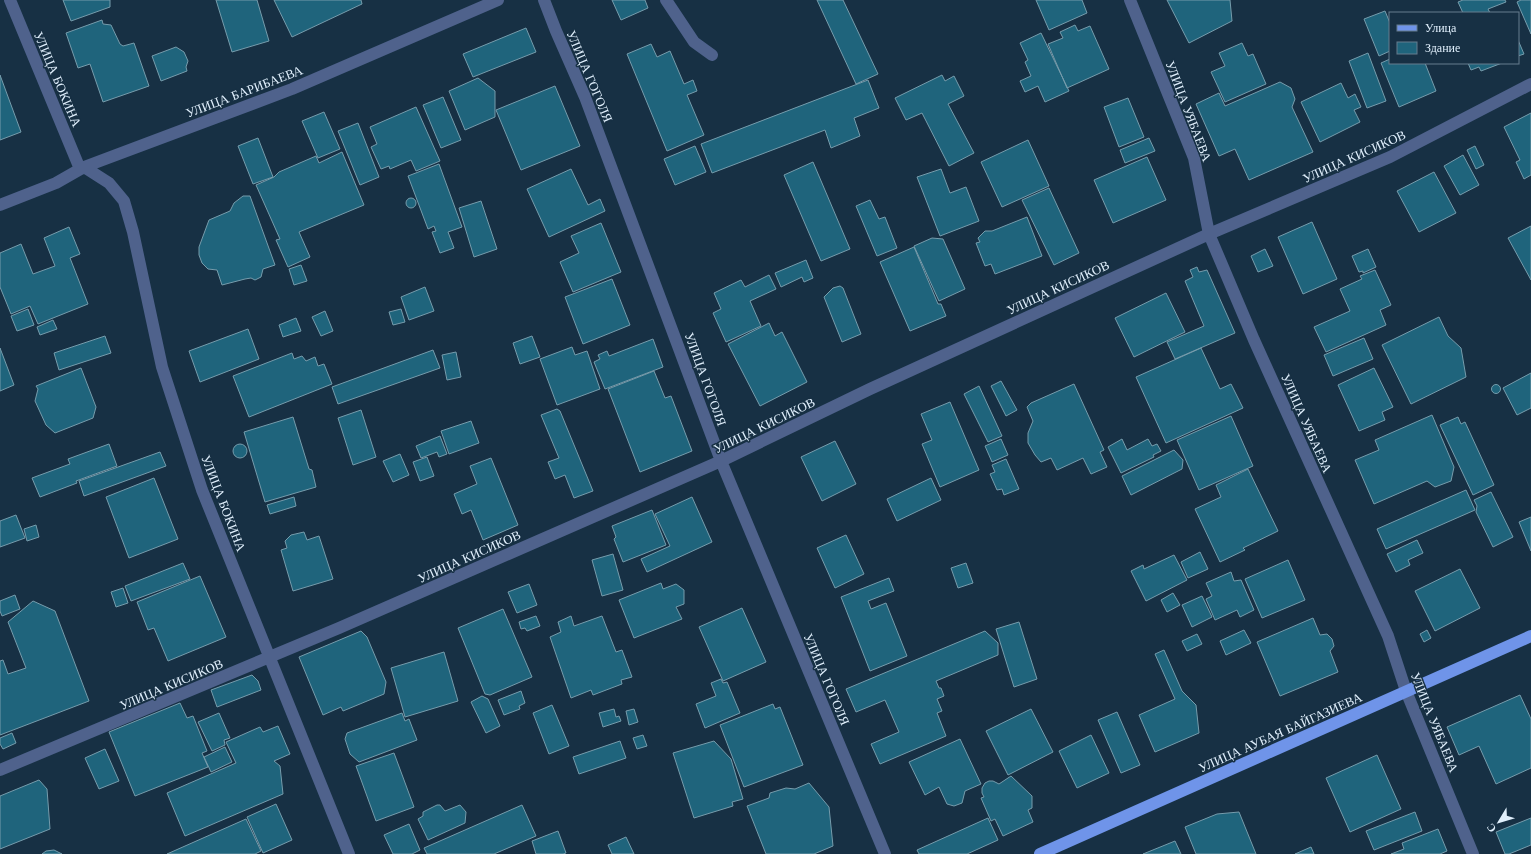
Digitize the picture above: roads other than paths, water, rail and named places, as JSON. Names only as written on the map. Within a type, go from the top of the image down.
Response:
[{"type":"main road","name":"УЛИЦА АУБАЯ БАЙГАЗИЕВА","points":[[1040,854],[1531,636]]},
{"type":"street","name":"УЛИЦА БОКИНА","points":[[10,0],[82,168],[109,183],[124,201],[133,232],[164,374],[202,490],[349,854]]},
{"type":"street","name":"УЛИЦА БАРИБАЕВА","points":[[0,205],[56,182],[82,168],[292,89],[498,0]]},
{"type":"street","name":"УЛИЦА ГОГОЛЯ","points":[[544,0],[585,97],[721,462],[884,854]]},
{"type":"street","points":[[666,0],[694,42],[712,55]]},
{"type":"street","name":"УЛИЦА УЯБАЕВА","points":[[1130,0],[1194,158],[1209,234],[1254,340],[1388,636],[1406,691],[1473,854]]},
{"type":"street","name":"УЛИЦА КИСИКОВ","points":[[0,770],[339,628],[721,462],[870,389],[1209,234],[1390,156],[1531,84]]}]
